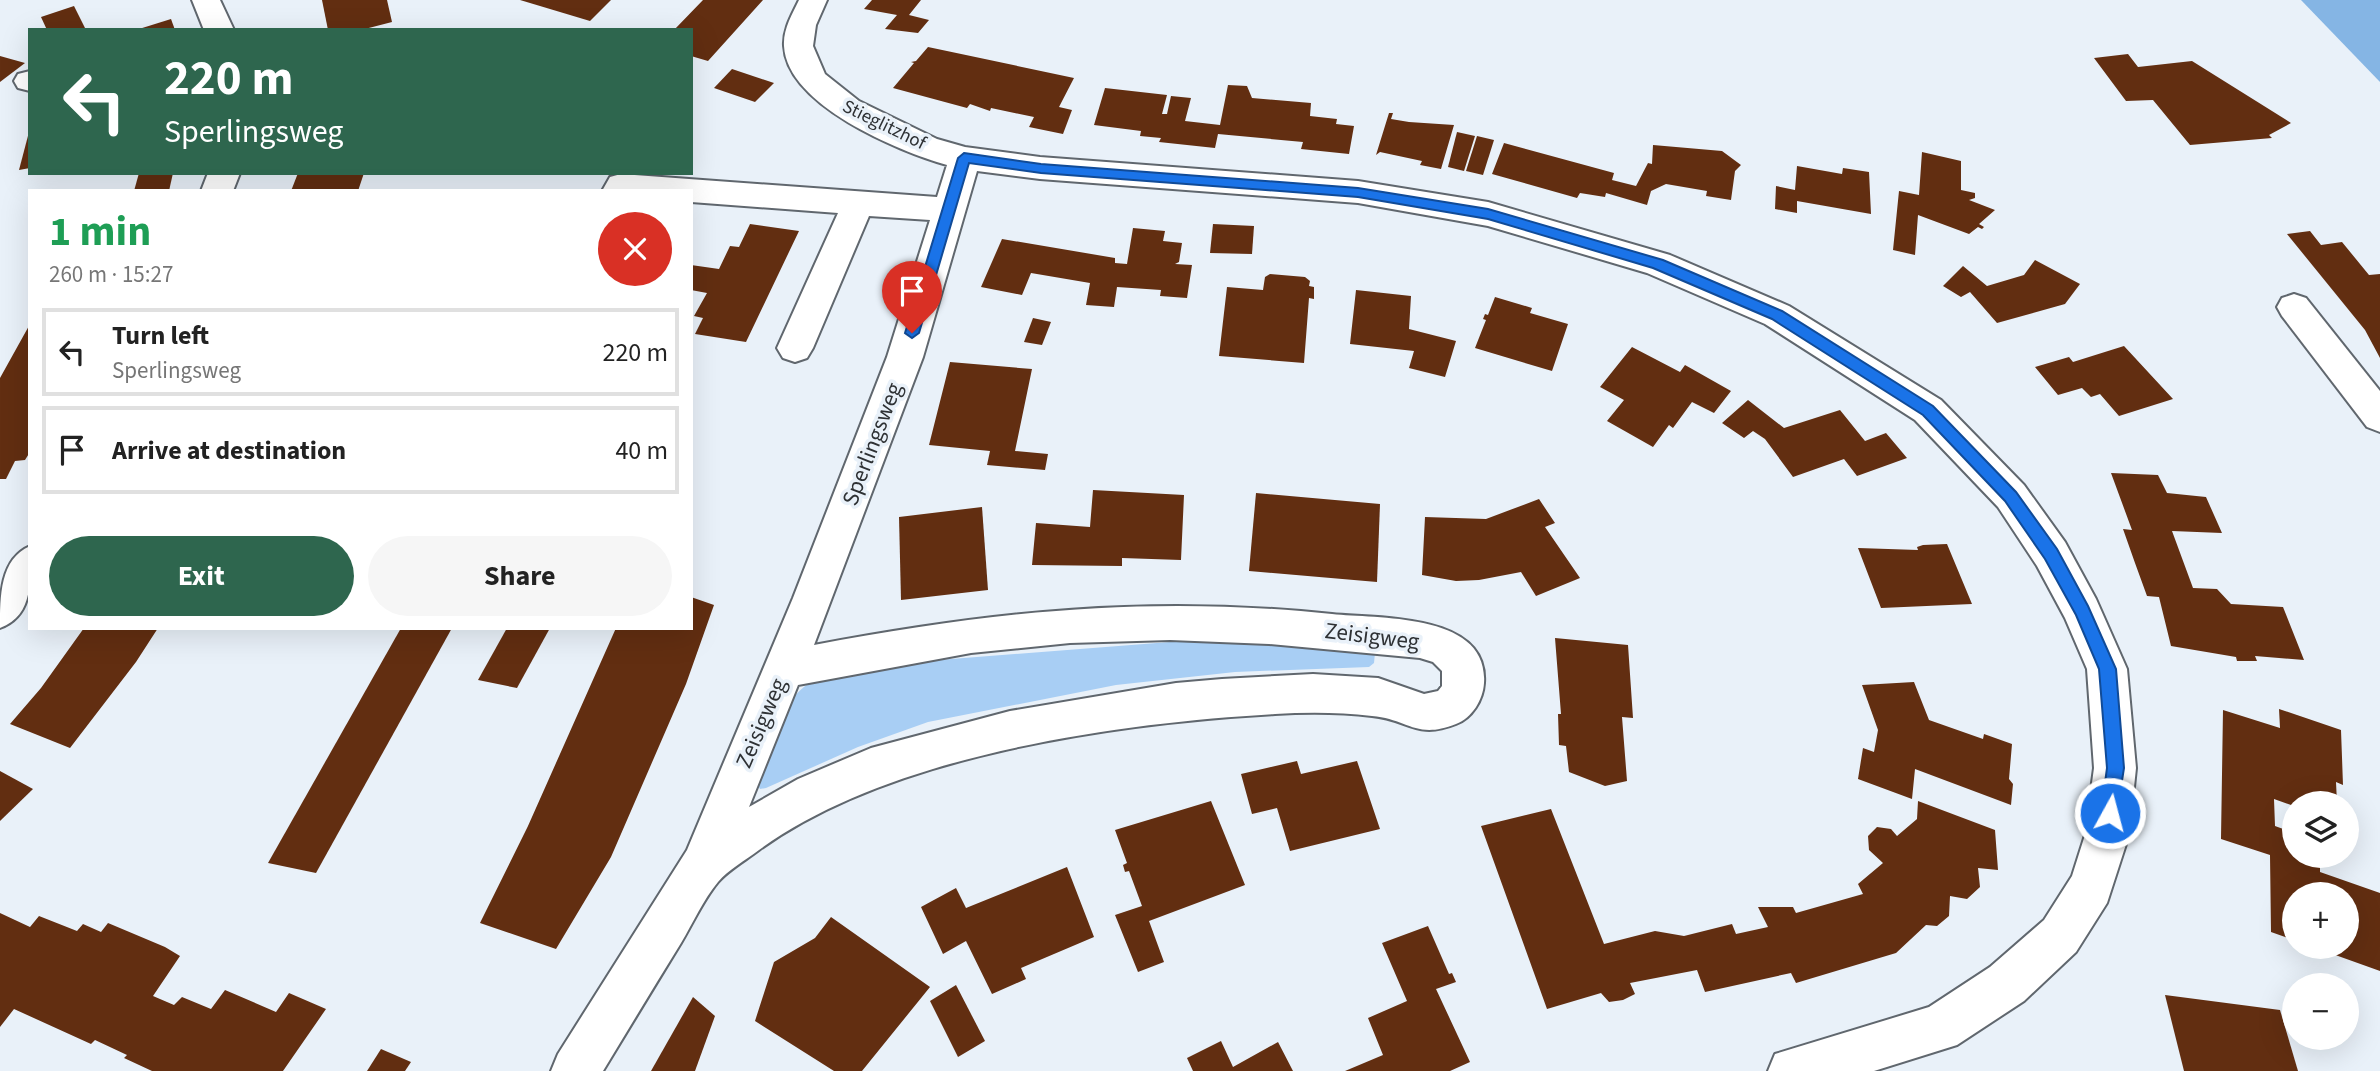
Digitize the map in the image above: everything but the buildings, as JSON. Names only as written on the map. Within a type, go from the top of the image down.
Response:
[{"type":"street","points":[[206,0],[218,28]]},
{"type":"street","name":"Stieglitzhof","points":[[813,0],[799,30],[799,53],[811,80],[850,111],[945,155],[964,158]]},
{"type":"street","points":[[964,158],[1041,168],[1358,192],[1488,214],[1658,264],[1777,315],[1928,410],[2011,496],[2051,554],[2082,611],[2107,669],[2115,768],[2107,835],[2091,887],[2060,936],[2007,984],[1940,1028],[1792,1071]]},
{"type":"street","name":"Sperlingsweg","points":[[782,669],[821,578],[905,358],[964,158]]},
{"type":"street","points":[[619,189],[621,185],[677,189]]},
{"type":"street","points":[[693,190],[949,210]]},
{"type":"street","points":[[795,348],[859,202]]},
{"type":"street","points":[[2294,307],[2380,417]]},
{"type":"street","points":[[2,602],[28,566]]},
{"type":"street","name":"Zeisigweg","points":[[575,1071],[703,865],[782,669],[970,635],[1086,624],[1173,622],[1282,627],[1429,643],[1453,655],[1465,680],[1458,700],[1437,712],[1424,713],[1378,697],[1313,693],[1176,702],[1010,730],[860,773],[813,794],[758,825],[703,865]]},
{"type":"shaded area","points":[[2301,0],[2380,0],[2380,82]]},
{"type":"shaded area","points":[[1208,639],[1369,650],[1375,653],[1374,663],[1369,667],[1235,672],[1116,685],[928,722],[858,747],[766,788],[760,789],[757,784],[776,730],[790,702],[813,681],[849,667]]},
{"type":"route","points":[[912,333],[964,158],[1041,168],[1358,192],[1488,214],[1658,264],[1777,315],[1928,410],[2011,496],[2051,554],[2082,611],[2107,669],[2113,717],[2115,768],[2110,813]]}]
